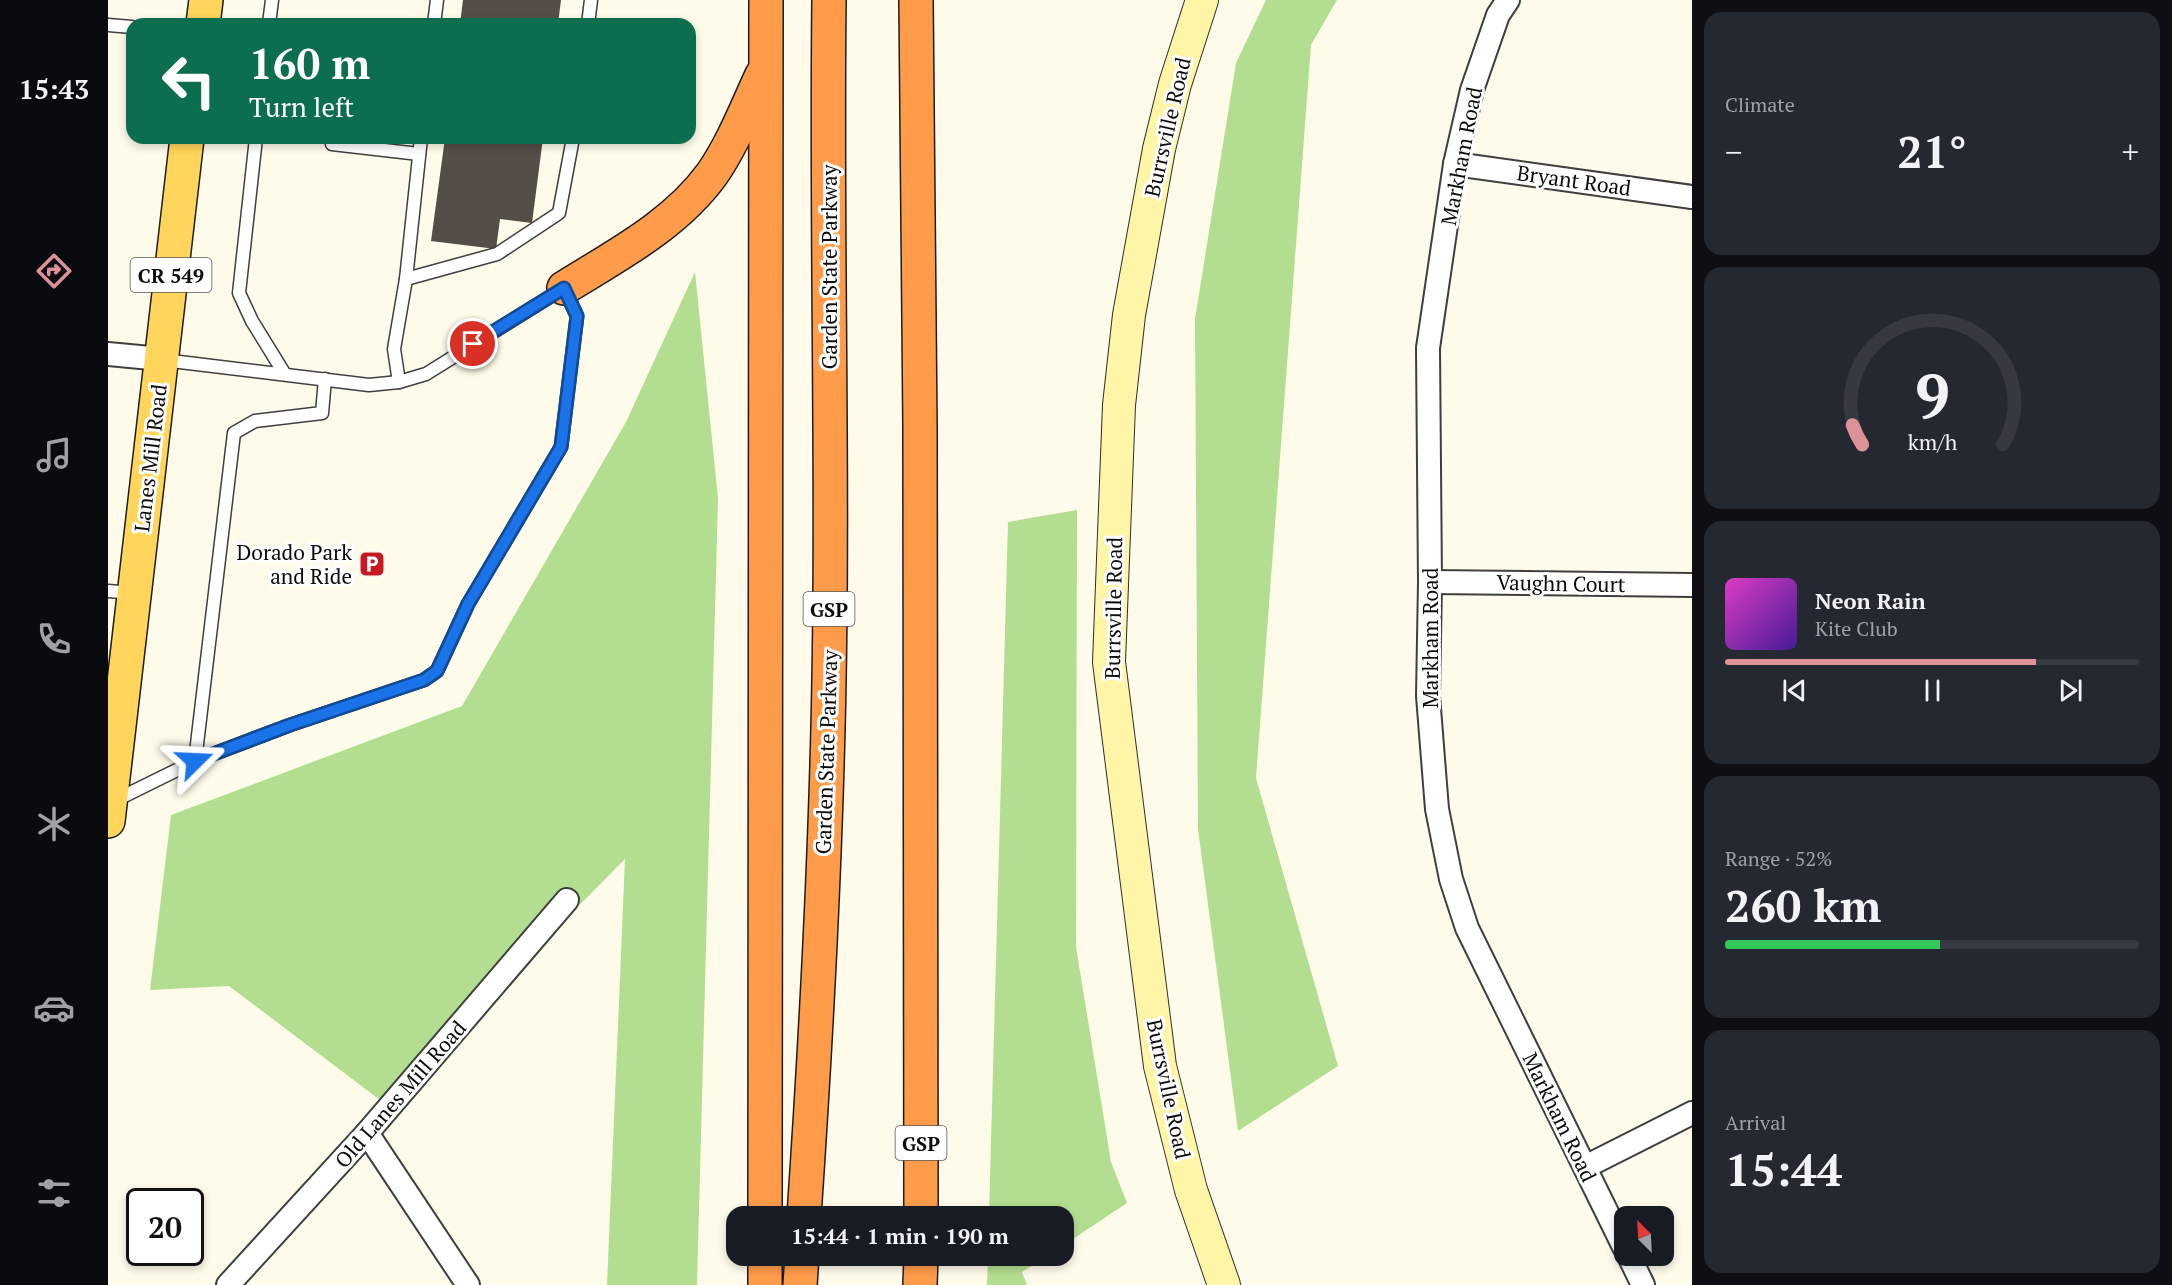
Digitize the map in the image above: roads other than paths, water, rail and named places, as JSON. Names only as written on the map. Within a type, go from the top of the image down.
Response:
[{"type":"highway","points":[[765,1206],[766,0]]},
{"type":"highway","name":"Garden State Parkway","points":[[805,1206],[821,923],[828,728],[829,0]]},
{"type":"highway","name":"GSP","points":[[916,0],[921,439],[921,1206]]},
{"type":"highway","points":[[564,288],[651,233],[682,208],[713,173],[736,132],[766,65]]},
{"type":"highway","points":[[765,1266],[765,1285]]},
{"type":"highway","points":[[800,1285],[801,1266]]},
{"type":"highway","points":[[920,1285],[921,1266]]},
{"type":"main road","points":[[204,18],[206,0]]},
{"type":"main road","name":"Burrsville Road","points":[[1202,0],[1175,84],[1159,149],[1129,315],[1119,405],[1109,662],[1160,1066],[1191,1190],[1224,1285]]},
{"type":"main road","name":"Lanes Mill Road","points":[[110,794],[121,592],[161,360],[186,144]]},
{"type":"street","name":"Markham Road","points":[[1508,0],[1498,15],[1472,90],[1455,164],[1428,348],[1430,582],[1428,696],[1437,809],[1451,879],[1467,928],[1614,1226]]},
{"type":"street","name":"Bryant Road","points":[[1455,164],[1692,197]]},
{"type":"street","points":[[108,354],[161,360]]},
{"type":"street","name":"Vaughn Court","points":[[1430,582],[1692,585]]},
{"type":"street","name":"Old Lanes Mill Road","points":[[228,1285],[367,1133],[567,900]]},
{"type":"street","points":[[1585,1167],[1692,1113]]},
{"type":"street","points":[[367,1133],[468,1285]]},
{"type":"street","points":[[1634,1266],[1643,1285]]},
{"type":"lane","points":[[270,18],[272,0]]},
{"type":"lane","points":[[435,18],[437,0]]},
{"type":"lane","points":[[589,18],[591,0]]},
{"type":"lane","points":[[108,25],[126,26]]},
{"type":"lane","points":[[255,144],[238,293],[252,321],[284,373]]},
{"type":"lane","points":[[332,144],[419,154]]},
{"type":"lane","points":[[399,382],[394,349],[406,279],[420,144]]},
{"type":"lane","points":[[406,279],[496,254],[559,213],[572,144]]},
{"type":"lane","points":[[110,794],[290,725],[424,680],[437,671],[468,604],[561,447],[577,316],[564,288],[426,374],[399,382],[369,385],[161,360]]},
{"type":"lane","points":[[195,761],[234,433],[255,421],[322,413],[325,379]]},
{"type":"place","name":"Dorado Park and Ride","points":[[372,564]]}]
